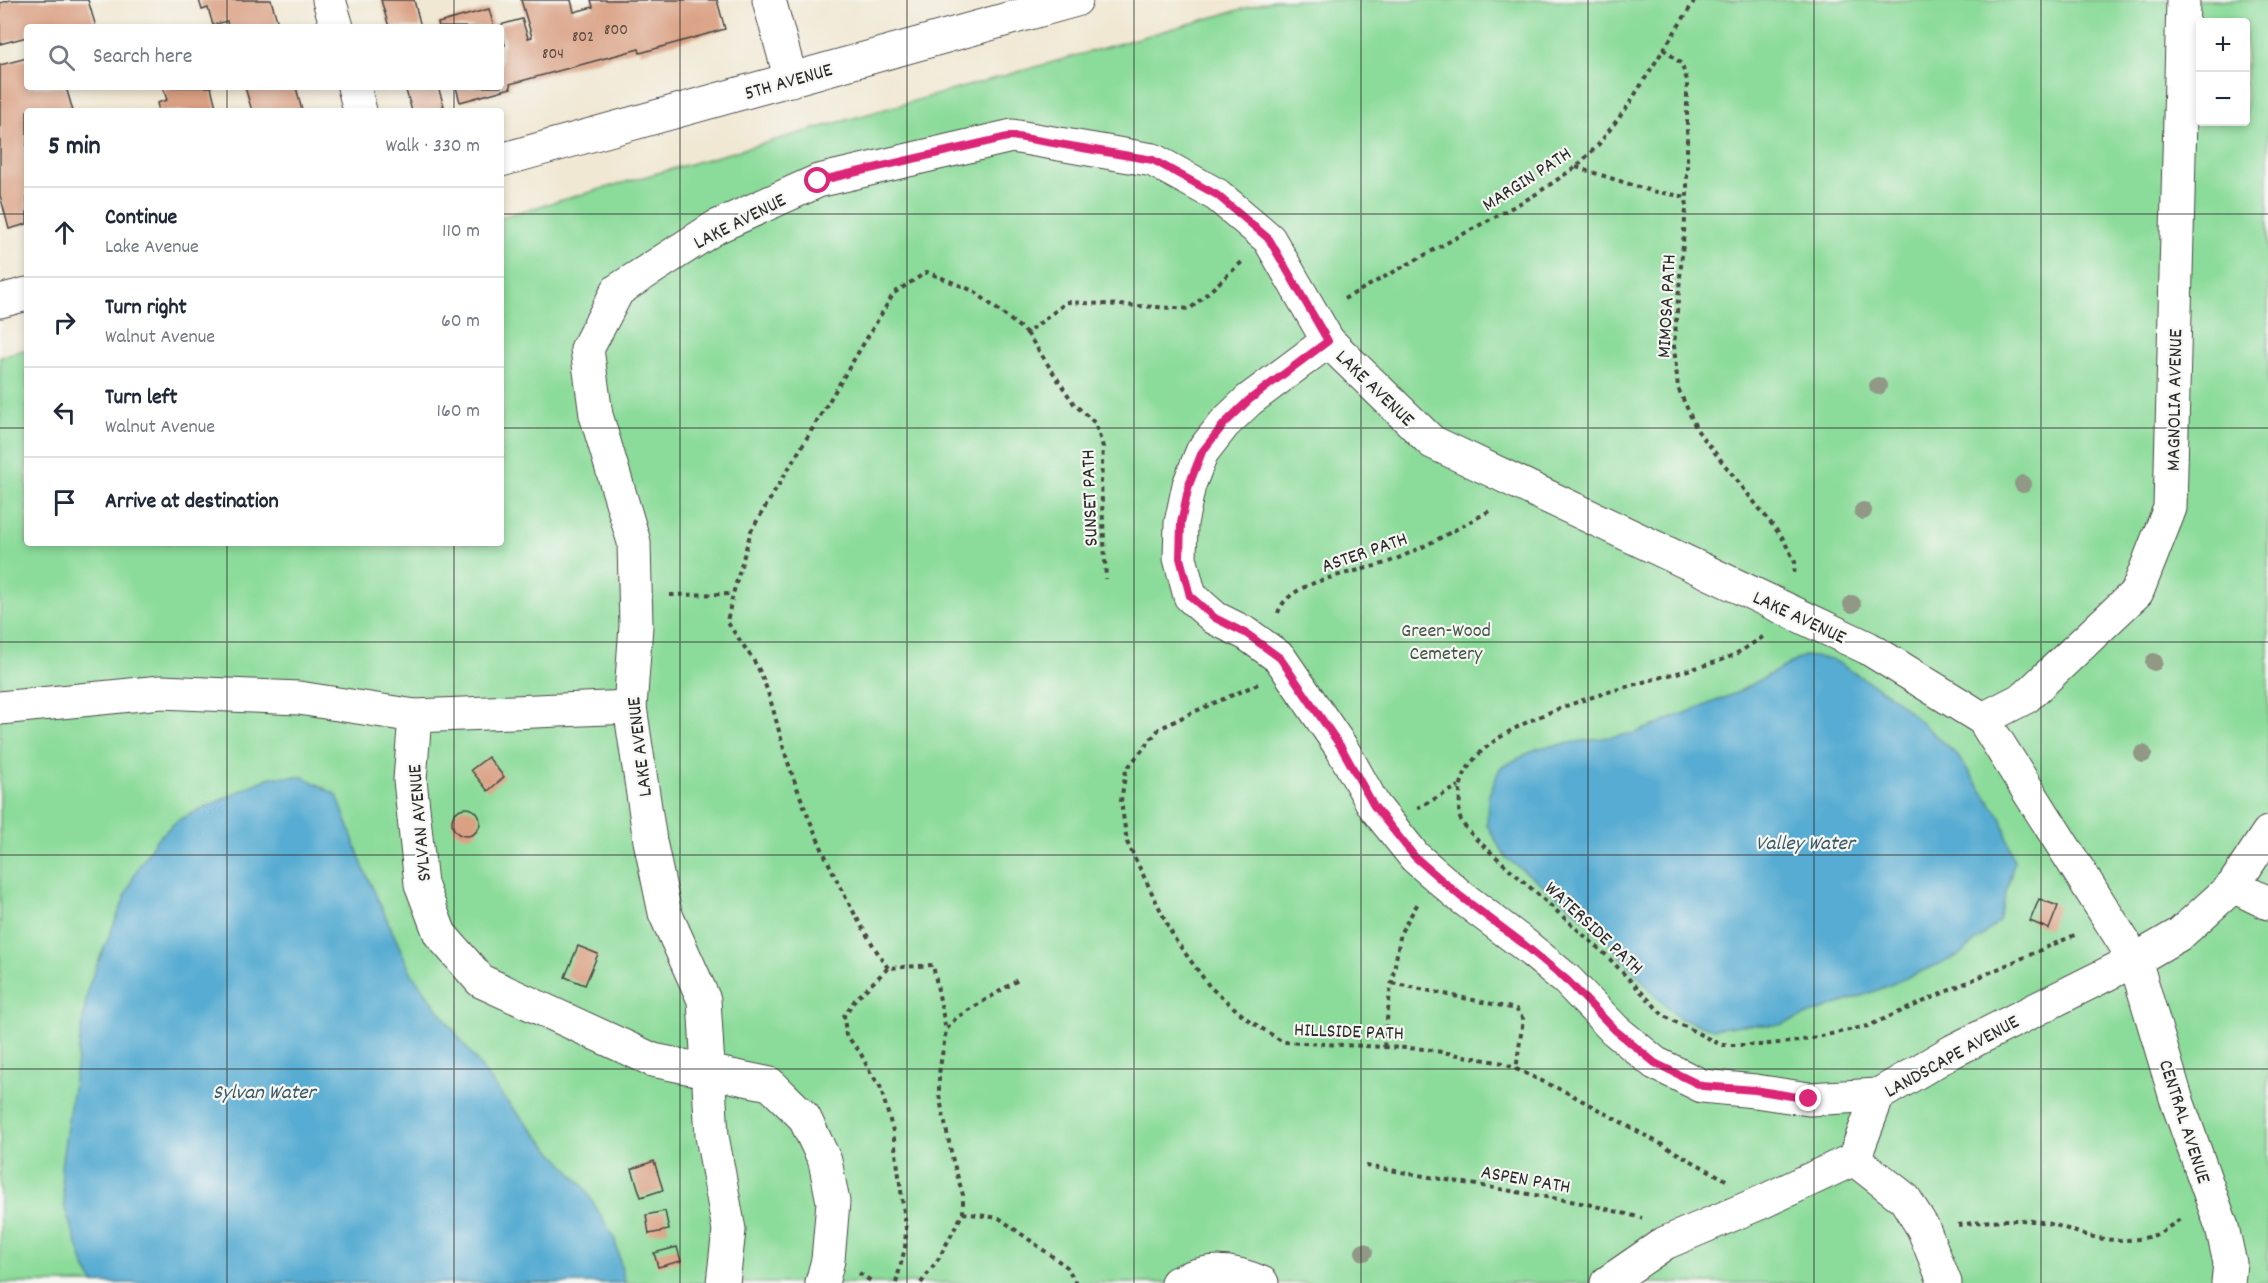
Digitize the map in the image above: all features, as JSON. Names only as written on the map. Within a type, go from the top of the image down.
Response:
[{"type":"street","points":[[330,0],[336,24]]},
{"type":"street","points":[[769,0],[791,80]]},
{"type":"street","name":"5TH AVENUE","points":[[504,159],[1076,0]]},
{"type":"street","name":"MAGNOLIA AVENUE","points":[[1983,719],[2026,697],[2137,592],[2170,508],[2183,0]]},
{"type":"street","points":[[355,90],[359,108]]},
{"type":"street","name":"LAKE AVENUE","points":[[723,1283],[729,1230],[712,1136],[704,1000],[665,913],[650,841],[630,707],[636,626],[634,542],[596,415],[587,349],[618,290],[716,227],[818,181],[1012,136],[1153,160],[1217,195],[1269,239],[1320,329],[1432,442],[1868,648],[1983,719],[2135,960]]},
{"type":"street","points":[[0,301],[24,295]]},
{"type":"street","points":[[1320,329],[1224,424],[1202,452],[1189,485],[1181,523],[1180,558],[1190,596],[1215,618],[1247,634],[1278,660],[1335,738],[1374,806],[1415,857],[1567,980],[1615,1030],[1655,1063],[1702,1086],[1755,1090],[1809,1099],[1878,1095]]},
{"type":"street","points":[[0,708],[161,692],[299,698],[415,716],[630,707]]},
{"type":"street","name":"SYLVAN AVENUE","points":[[415,716],[410,780],[421,884],[440,934],[481,981],[653,1060],[770,1084],[804,1117],[825,1161],[833,1202],[828,1260],[822,1283]]},
{"type":"street","name":"LANDSCAPE AVENUE","points":[[1854,1159],[1878,1095],[1953,1051],[2135,960],[2180,934],[2233,886],[2268,833]]},
{"type":"street","points":[[2233,886],[2268,903]]},
{"type":"street","name":"CENTRAL AVENUE","points":[[2135,960],[2176,1098],[2222,1227],[2230,1263],[2228,1283]]},
{"type":"street","points":[[1607,1283],[1673,1240],[1854,1159],[1905,1199],[1929,1242],[1945,1283]]},
{"type":"street","points":[[1177,1283],[1196,1274],[1221,1271],[1241,1274],[1262,1283]]},
{"type":"path","name":"MARGIN PATH","points":[[1320,329],[1576,167],[1599,144],[1627,107],[1695,0]]},
{"type":"path","name":"MIMOSA PATH","points":[[1663,49],[1682,63],[1687,80],[1687,196],[1674,346],[1678,388],[1696,430],[1782,537],[1795,562],[1793,583],[1785,609]]},
{"type":"path","points":[[1576,167],[1651,191],[1687,196]]},
{"type":"path","points":[[1027,333],[1067,302],[1190,309],[1269,239]]},
{"type":"path","name":"SUNSET PATH","points":[[732,594],[751,531],[894,293],[927,272],[974,291],[1027,333],[1074,404],[1095,423],[1103,447],[1101,483],[1106,579]]},
{"type":"path","name":"ASTER PATH","points":[[1278,660],[1281,603],[1306,586],[1336,575],[1389,562],[1531,489]]},
{"type":"path","points":[[635,595],[732,594],[727,621],[763,678],[779,734],[807,815],[870,942],[888,968]]},
{"type":"path","points":[[1388,823],[1459,786],[1472,761],[1505,733],[1532,719],[1593,697],[1727,657],[1764,637],[1785,609]]},
{"type":"path","name":"HILLSIDE PATH","points":[[1278,660],[1189,714],[1159,729],[1126,770],[1121,801],[1127,842],[1174,939],[1210,987],[1247,1019],[1283,1042],[1447,1053],[1503,1063],[1570,1094],[1698,1163],[1762,1202]]},
{"type":"path","name":"WATERSIDE PATH","points":[[1459,786],[1460,820],[1476,839],[1607,956],[1664,1016],[1721,1045],[1760,1045],[1798,1041],[1868,1026],[2110,920]]},
{"type":"path","points":[[1384,1047],[1401,932],[1435,874]]},
{"type":"path","points":[[896,1283],[905,1248],[906,1228],[893,1131],[880,1086],[860,1052],[846,1035],[844,1016],[855,1000],[888,968],[933,965],[946,1030],[939,1074],[939,1095],[952,1161],[963,1195],[963,1213],[944,1250],[921,1283]]},
{"type":"path","points":[[946,1030],[956,1018],[1017,980]]},
{"type":"path","points":[[1392,983],[1516,1009],[1523,1019],[1516,1070]]},
{"type":"path","name":"ASPEN PATH","points":[[1366,1166],[1628,1213],[1651,1222],[1673,1240]]},
{"type":"path","points":[[1929,1242],[1940,1228],[2009,1219],[2048,1223],[2083,1234],[2125,1241],[2157,1235],[2200,1208],[2214,1205]]},
{"type":"path","points":[[963,1213],[999,1218],[1067,1267],[1076,1283]]},
{"type":"green space","name":"Green-Wood Cemetery","points":[[1274,0],[2268,0],[2268,1283],[0,1283],[0,357],[24,350],[24,546],[504,546],[504,216]]},
{"type":"water","name":"Valley Water","points":[[1804,656],[1832,659],[1893,697],[1956,754],[2002,819],[2014,862],[1999,921],[1960,955],[1878,990],[1780,1025],[1743,1025],[1713,1029],[1679,1018],[1655,995],[1600,932],[1562,899],[1506,858],[1487,825],[1488,797],[1500,768],[1538,748],[1635,733],[1736,693]]},
{"type":"water","name":"Sylvan Water","points":[[270,777],[304,777],[337,795],[364,869],[412,974],[503,1097],[584,1187],[615,1240],[625,1283],[93,1283],[84,1265],[65,1209],[61,1167],[88,987],[135,873],[155,841],[178,820]]},
{"type":"building","points":[[10,0],[88,0],[95,24],[24,24],[24,38],[0,44],[0,3]]},
{"type":"building","points":[[199,0],[271,0],[278,24],[228,24],[227,21],[213,24],[208,8],[202,10]]},
{"type":"building","points":[[381,0],[414,0],[420,24],[388,24]]},
{"type":"building","points":[[521,0],[571,0],[574,12],[593,7],[591,0],[717,0],[725,29],[640,53],[639,49],[510,84],[511,88],[504,90],[504,24],[522,19],[528,38],[532,37]]},
{"type":"building","points":[[489,9],[493,24],[438,24]]},
{"type":"building","points":[[24,59],[24,90],[67,90],[72,108],[24,108],[24,225],[9,229],[0,195],[0,65]]},
{"type":"building","points":[[164,90],[212,90],[216,108],[158,108],[157,103],[167,100]]},
{"type":"building","points":[[246,90],[297,90],[301,108],[251,108]]},
{"type":"building","points":[[406,90],[439,90],[444,106],[411,108]]},
{"type":"building","points":[[457,90],[504,90],[460,102]]},
{"type":"building","points":[[488,757],[504,777],[488,791],[471,770]]},
{"type":"building","points":[[466,808],[476,812],[480,822],[476,832],[466,836],[456,832],[452,822],[456,812]]},
{"type":"building","points":[[2039,899],[2058,906],[2049,929],[2030,921]]},
{"type":"building","points":[[578,946],[598,954],[585,985],[565,977]]},
{"type":"building","points":[[654,1161],[663,1190],[641,1197],[632,1169]]},
{"type":"building","points":[[665,1211],[669,1230],[649,1234],[646,1215]]},
{"type":"building","points":[[677,1247],[681,1261],[658,1267],[654,1253]]},
{"type":"route","points":[[818,181],[1012,136],[1153,160],[1217,195],[1269,239],[1328,341],[1249,400],[1224,424],[1202,452],[1189,485],[1181,523],[1180,558],[1190,596],[1215,618],[1247,634],[1280,658],[1341,747],[1374,806],[1415,857],[1460,896],[1567,980],[1615,1030],[1655,1063],[1702,1086],[1755,1090],[1809,1099]]}]
